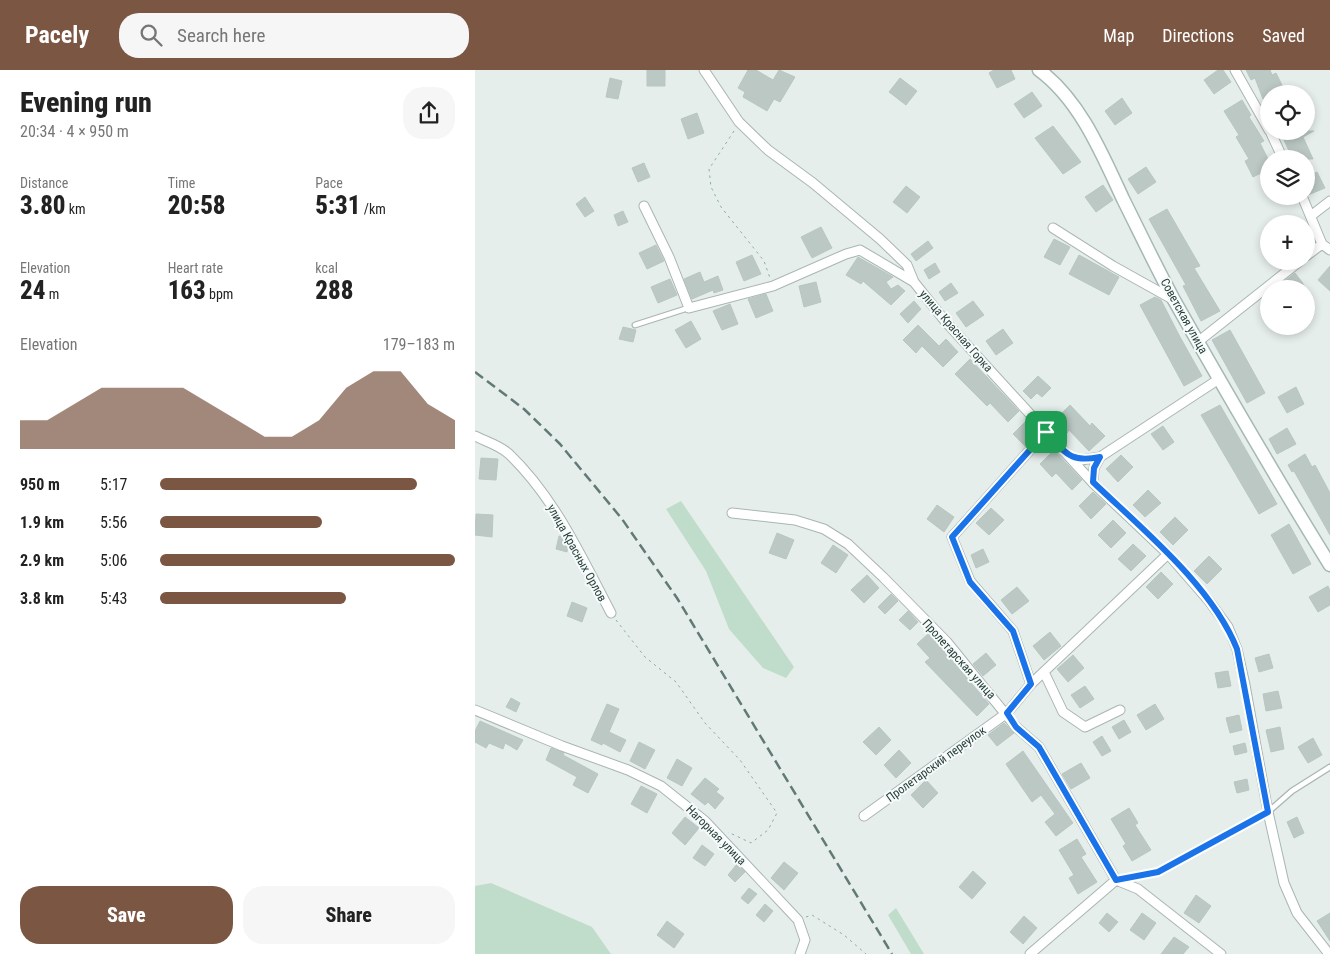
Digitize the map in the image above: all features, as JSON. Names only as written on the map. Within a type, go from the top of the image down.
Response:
[{"type":"main road","name":"Советская улица","points":[[1039,70],[1063,92],[1081,117],[1107,164],[1174,300],[1330,565]]},
{"type":"street","name":"улица Красная Горка","points":[[704,70],[739,122],[768,150],[880,239],[907,265],[914,282],[945,321],[1070,458],[1168,554]]},
{"type":"street","points":[[1235,70],[1260,115]]},
{"type":"street","points":[[1307,205],[1312,215],[1330,202]]},
{"type":"street","points":[[644,206],[669,257],[689,308],[773,286],[846,254],[860,250],[914,282]]},
{"type":"street","points":[[1315,224],[1322,244],[1330,250]]},
{"type":"street","points":[[1053,228],[1113,266],[1174,300]]},
{"type":"street","points":[[1315,249],[1322,244]]},
{"type":"street","points":[[1199,342],[1289,270]]},
{"type":"street","points":[[1070,458],[1081,460],[1100,457],[1219,379]]},
{"type":"street","points":[[1031,684],[1013,631],[970,582],[952,537],[1046,432]]},
{"type":"street","name":"улица Красных Орлов","points":[[475,436],[508,453],[546,498],[573,541],[611,613]]},
{"type":"street","points":[[1093,482],[1094,468],[1100,457]]},
{"type":"street","name":"Пролетарская улица","points":[[732,514],[795,520],[824,528],[848,544],[947,642],[1007,713],[1016,727],[1039,747],[1116,880]]},
{"type":"street","points":[[1168,554],[1209,601],[1231,634],[1245,685],[1268,812],[1284,883],[1297,913],[1329,954]]},
{"type":"street","name":"Пролетарский переулок","points":[[864,816],[1007,713],[1031,684],[1168,554]]},
{"type":"street","points":[[1045,672],[1063,712],[1085,727],[1121,710]]},
{"type":"street","name":"Нагорная улица","points":[[475,710],[562,746],[629,770],[661,786],[705,822],[798,920],[805,940],[800,954]]},
{"type":"street","points":[[1030,954],[1116,880],[1138,889],[1221,954]]},
{"type":"lane","points":[[635,325],[689,308]]},
{"type":"lane","points":[[1116,880],[1158,872],[1268,812],[1292,791],[1329,770]]},
{"type":"path","points":[[739,122],[709,169],[711,187],[721,207],[764,261],[773,286]]},
{"type":"path","points":[[611,613],[645,657],[676,682],[705,723],[740,760],[777,813],[768,830],[751,843],[728,832]]},
{"type":"path","points":[[798,920],[813,915],[866,954]]},
{"type":"green space","points":[[681,501],[794,667],[786,678],[763,668],[729,629],[706,571],[666,509]]},
{"type":"green space","points":[[491,883],[592,927],[611,954],[475,954],[475,886]]},
{"type":"green space","points":[[896,908],[924,954],[911,954],[888,915]]},
{"type":"building","points":[[647,70],[665,70],[665,86],[647,86]]},
{"type":"building","points":[[748,70],[756,70],[773,80],[779,70],[795,77],[780,102],[774,99],[767,111],[743,97],[745,92],[738,88]]},
{"type":"building","points":[[994,70],[1011,70],[1015,79],[997,88],[989,73]]},
{"type":"building","points":[[1218,70],[1223,70],[1231,82],[1214,94],[1204,80]]},
{"type":"building","points":[[1246,70],[1270,70],[1272,75],[1276,73],[1282,85],[1260,85],[1260,91],[1255,78],[1251,80]]},
{"type":"building","points":[[610,78],[622,81],[618,99],[606,97]]},
{"type":"building","points":[[900,78],[917,91],[906,105],[889,92]]},
{"type":"building","points":[[1032,92],[1042,106],[1024,118],[1014,104]]},
{"type":"building","points":[[1122,98],[1132,113],[1115,125],[1105,111]]},
{"type":"building","points":[[1242,100],[1251,115],[1249,117],[1260,135],[1260,140],[1264,141],[1260,143],[1264,150],[1260,150],[1260,174],[1253,177],[1245,161],[1249,159],[1236,137],[1239,135],[1224,111]]},
{"type":"building","points":[[697,113],[704,133],[688,139],[681,119]]},
{"type":"building","points":[[1053,126],[1081,162],[1063,174],[1035,138]]},
{"type":"building","points":[[1284,140],[1304,140],[1309,150],[1289,150]]},
{"type":"building","points":[[644,163],[650,177],[638,182],[632,168]]},
{"type":"building","points":[[1146,167],[1156,182],[1138,194],[1128,179]]},
{"type":"building","points":[[1317,172],[1325,188],[1315,192],[1315,173]]},
{"type":"building","points":[[1103,185],[1113,200],[1096,212],[1085,197]]},
{"type":"building","points":[[906,186],[920,197],[907,213],[893,202]]},
{"type":"building","points":[[585,197],[594,211],[585,217],[576,204]]},
{"type":"building","points":[[1167,209],[1200,266],[1194,268],[1220,311],[1201,321],[1183,286],[1186,285],[1149,219]]},
{"type":"building","points":[[623,211],[628,222],[618,226],[614,215]]},
{"type":"building","points":[[821,227],[832,248],[812,258],[801,237]]},
{"type":"building","points":[[1054,239],[1070,247],[1060,265],[1044,257]]},
{"type":"building","points":[[928,241],[933,248],[916,261],[911,254]]},
{"type":"building","points":[[656,245],[664,261],[647,269],[639,253]]},
{"type":"building","points":[[752,255],[761,274],[744,281],[736,262]]},
{"type":"building","points":[[1079,255],[1119,277],[1109,295],[1069,274]]},
{"type":"building","points":[[858,257],[893,277],[886,282],[891,289],[898,285],[905,291],[891,305],[863,281],[861,284],[846,275]]},
{"type":"building","points":[[935,263],[940,272],[929,279],[924,270]]},
{"type":"building","points":[[1330,266],[1330,291],[1318,280]]},
{"type":"building","points":[[700,272],[704,282],[718,276],[723,290],[714,293],[713,290],[692,299],[684,279]]},
{"type":"building","points":[[1295,273],[1300,280],[1286,280]]},
{"type":"building","points":[[670,279],[677,295],[658,303],[651,287]]},
{"type":"building","points":[[816,282],[821,302],[804,307],[799,286]]},
{"type":"building","points":[[951,283],[958,293],[945,301],[939,292]]},
{"type":"building","points":[[766,294],[773,311],[756,318],[748,299]]},
{"type":"building","points":[[1155,297],[1161,300],[1202,376],[1184,386],[1140,305]]},
{"type":"building","points":[[914,301],[921,309],[908,323],[900,314]]},
{"type":"building","points":[[973,301],[984,315],[966,327],[956,313]]},
{"type":"building","points":[[730,304],[738,324],[722,330],[713,311]]},
{"type":"building","points":[[691,321],[701,339],[686,348],[675,330]]},
{"type":"building","points":[[918,325],[939,346],[946,339],[958,352],[943,367],[922,346],[916,353],[903,340]]},
{"type":"building","points":[[623,327],[636,330],[633,342],[619,339]]},
{"type":"building","points":[[1003,329],[1013,343],[996,355],[986,341]]},
{"type":"building","points":[[1230,330],[1265,393],[1247,403],[1212,340]]},
{"type":"building","points":[[970,359],[1019,411],[1008,422],[990,403],[987,406],[955,374]]},
{"type":"building","points":[[1038,376],[1051,388],[1042,397],[1037,393],[1031,399],[1023,391]]},
{"type":"building","points":[[1296,387],[1304,404],[1287,413],[1278,397]]},
{"type":"building","points":[[1070,405],[1090,426],[1092,423],[1105,436],[1089,451],[1069,430],[1067,433],[1055,420]]},
{"type":"building","points":[[1220,405],[1277,504],[1259,514],[1201,415]]},
{"type":"building","points":[[1027,420],[1038,432],[1025,446],[1013,434]]},
{"type":"building","points":[[1163,426],[1174,442],[1163,450],[1151,434]]},
{"type":"building","points":[[1287,428],[1296,444],[1277,454],[1269,439]]},
{"type":"building","points":[[1054,450],[1082,480],[1072,490],[1056,473],[1052,477],[1040,464]]},
{"type":"building","points":[[1305,454],[1312,467],[1315,465],[1330,493],[1330,535],[1294,471],[1292,472],[1288,465]]},
{"type":"building","points":[[1121,455],[1133,467],[1118,482],[1106,469]]},
{"type":"building","points":[[481,458],[498,459],[496,480],[479,479]]},
{"type":"building","points":[[1148,490],[1161,503],[1145,517],[1133,505]]},
{"type":"building","points":[[1093,492],[1106,504],[1091,519],[1079,506]]},
{"type":"building","points":[[937,505],[954,517],[944,532],[927,519]]},
{"type":"building","points":[[991,508],[1004,520],[989,535],[976,523]]},
{"type":"building","points":[[476,514],[493,515],[492,537],[475,535]]},
{"type":"building","points":[[1175,517],[1188,530],[1173,545],[1160,532]]},
{"type":"building","points":[[1113,520],[1126,533],[1111,548],[1098,535]]},
{"type":"building","points":[[1289,524],[1311,564],[1293,574],[1271,535]]},
{"type":"building","points":[[777,533],[794,540],[786,559],[769,553]]},
{"type":"building","points":[[559,536],[563,537],[568,546],[567,552],[556,549]]},
{"type":"building","points":[[1133,544],[1146,556],[1131,571],[1118,559]]},
{"type":"building","points":[[833,545],[848,555],[836,573],[821,563]]},
{"type":"building","points":[[983,549],[989,562],[976,568],[971,555]]},
{"type":"building","points":[[1209,556],[1222,569],[1207,584],[1194,571]]},
{"type":"building","points":[[1161,572],[1173,584],[1158,599],[1146,587]]},
{"type":"building","points":[[867,575],[879,588],[864,603],[851,590]]},
{"type":"building","points":[[1328,586],[1330,605],[1318,612],[1309,597]]},
{"type":"building","points":[[1017,587],[1029,601],[1012,614],[1001,600]]},
{"type":"building","points":[[891,594],[898,601],[885,614],[878,607]]},
{"type":"building","points":[[572,602],[587,608],[582,622],[567,616]]},
{"type":"building","points":[[908,611],[918,622],[910,630],[899,620]]},
{"type":"building","points":[[1050,632],[1061,646],[1044,660],[1033,646]]},
{"type":"building","points":[[929,633],[989,704],[977,716],[925,662],[930,658],[917,644]]},
{"type":"building","points":[[986,653],[996,665],[983,676],[973,664]]},
{"type":"building","points":[[1269,654],[1273,668],[1259,672],[1255,658]]},
{"type":"building","points":[[1073,655],[1084,668],[1068,682],[1057,669]]},
{"type":"building","points":[[1228,671],[1231,686],[1218,688],[1215,673]]},
{"type":"building","points":[[1085,686],[1094,699],[1080,708],[1071,695]]},
{"type":"building","points":[[1278,691],[1282,708],[1266,711],[1263,694]]},
{"type":"building","points":[[511,698],[520,703],[516,712],[506,707]]},
{"type":"building","points":[[607,704],[619,709],[609,732],[626,740],[620,752],[603,743],[602,745],[591,740]]},
{"type":"building","points":[[1155,704],[1164,719],[1146,730],[1137,715]]},
{"type":"building","points":[[1239,715],[1242,730],[1230,733],[1226,718]]},
{"type":"building","points":[[1124,720],[1131,732],[1119,739],[1112,727]]},
{"type":"building","points":[[480,721],[523,740],[517,750],[505,743],[503,749],[489,743],[486,748],[475,742],[475,731]]},
{"type":"building","points":[[1004,723],[1014,733],[997,746],[988,735]]},
{"type":"building","points":[[879,727],[891,740],[876,755],[863,742]]},
{"type":"building","points":[[1280,727],[1284,749],[1271,752],[1266,730]]},
{"type":"building","points":[[1102,736],[1111,751],[1102,756],[1093,742]]},
{"type":"building","points":[[1313,738],[1322,755],[1308,763],[1298,747]]},
{"type":"building","points":[[639,742],[655,750],[645,769],[630,761]]},
{"type":"building","points":[[1245,743],[1247,752],[1235,755],[1233,746]]},
{"type":"building","points":[[551,748],[564,753],[563,755],[598,774],[588,793],[573,785],[577,777],[546,760]]},
{"type":"building","points":[[899,750],[911,763],[896,778],[884,765]]},
{"type":"building","points":[[1023,751],[1073,823],[1056,836],[1045,822],[1055,814],[1041,795],[1032,802],[1006,764]]},
{"type":"building","points":[[677,759],[692,768],[682,786],[667,778]]},
{"type":"building","points":[[1081,763],[1090,778],[1071,789],[1062,774]]},
{"type":"building","points":[[705,778],[719,789],[716,792],[724,798],[715,809],[708,802],[705,805],[691,794]]},
{"type":"building","points":[[1247,779],[1249,790],[1237,793],[1234,782]]},
{"type":"building","points":[[926,780],[938,793],[923,808],[911,795]]},
{"type":"building","points":[[641,786],[657,794],[647,813],[631,804]]},
{"type":"building","points":[[1129,808],[1138,823],[1135,825],[1151,850],[1132,861],[1123,846],[1126,844],[1111,819]]},
{"type":"building","points":[[685,817],[699,828],[685,845],[672,833]]},
{"type":"building","points":[[1297,817],[1304,833],[1294,838],[1287,822]]},
{"type":"building","points":[[1077,839],[1086,854],[1081,857],[1097,882],[1078,894],[1069,878],[1074,875],[1059,850]]},
{"type":"building","points":[[702,845],[714,854],[705,866],[693,858]]},
{"type":"building","points":[[784,862],[798,873],[784,890],[771,878]]},
{"type":"building","points":[[737,864],[745,872],[735,882],[728,875]]},
{"type":"building","points":[[973,871],[986,883],[972,899],[959,887]]},
{"type":"building","points":[[749,888],[757,894],[748,904],[741,898]]},
{"type":"building","points":[[1196,895],[1211,906],[1199,923],[1184,913]]},
{"type":"building","points":[[765,904],[773,911],[764,922],[756,915]]},
{"type":"building","points":[[1107,913],[1118,922],[1109,932],[1099,923]]},
{"type":"building","points":[[1142,913],[1156,923],[1144,940],[1130,930]]},
{"type":"building","points":[[1330,913],[1330,941],[1317,921]]},
{"type":"building","points":[[1024,916],[1037,928],[1023,944],[1010,932]]},
{"type":"building","points":[[667,921],[684,934],[674,948],[657,935]]},
{"type":"building","points":[[1174,937],[1189,947],[1183,954],[1161,954]]},
{"type":"railway","points":[[475,372],[524,409],[560,444],[622,519],[677,598],[892,954]]},
{"type":"route","points":[[1046,432],[1070,458],[1081,460],[1100,457],[1094,468],[1093,482],[1168,554],[1209,601],[1228,627],[1237,649],[1268,812],[1158,872],[1116,880],[1039,747],[1016,727],[1007,713],[1031,684],[1013,631],[970,582],[952,537],[1046,432]]}]
